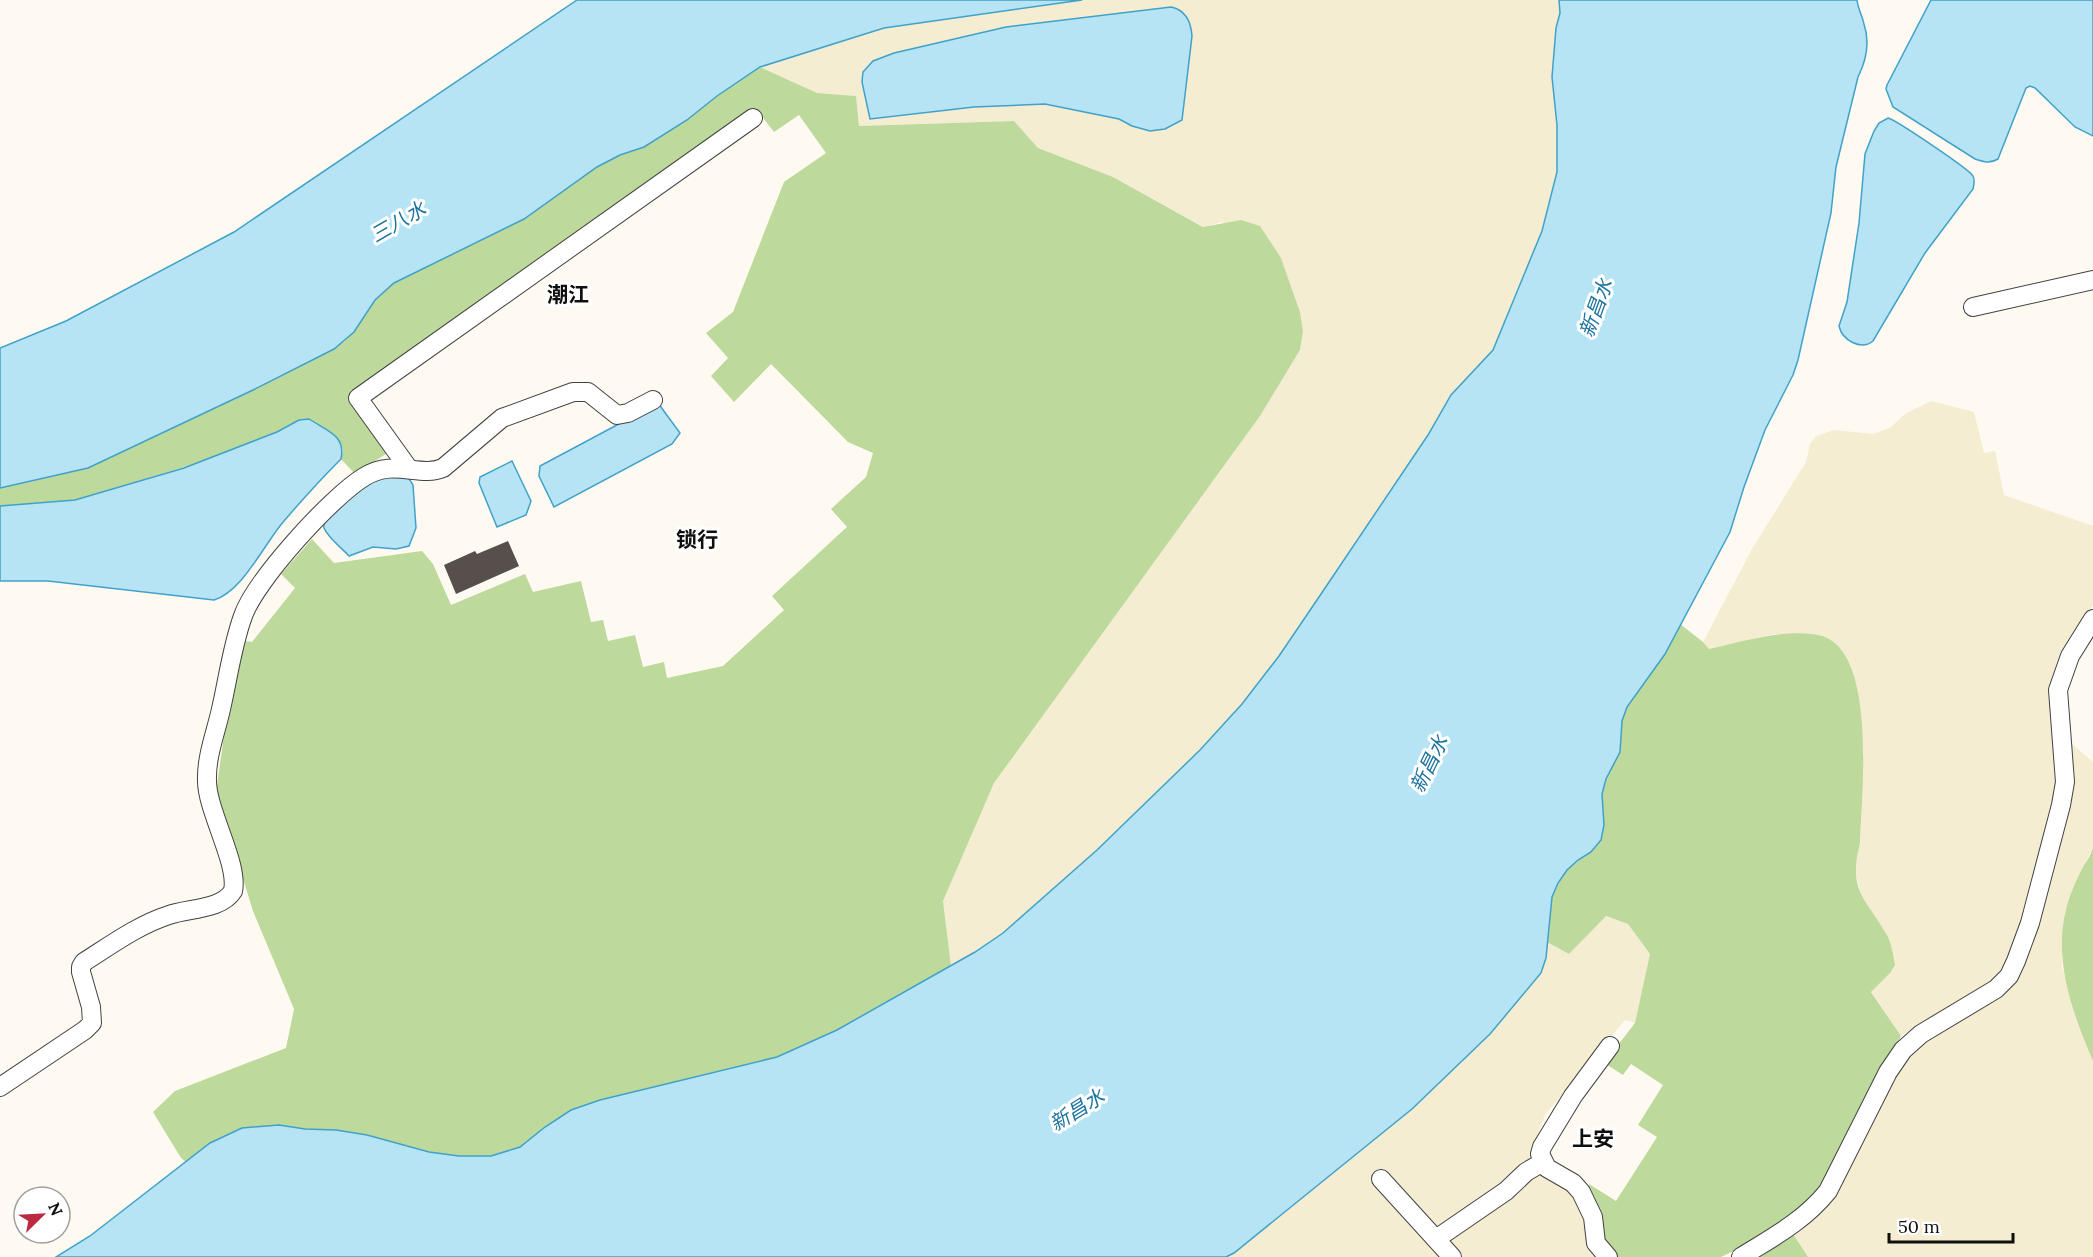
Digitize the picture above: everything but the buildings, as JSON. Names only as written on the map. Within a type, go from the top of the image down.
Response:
[{"type":"street","points":[[409,469],[358,398],[753,118]]},
{"type":"street","points":[[1973,307],[2093,280]]},
{"type":"street","points":[[0,1087],[92,1023],[91,1007],[81,972],[84,962],[135,930],[169,915],[216,903],[230,896],[234,886],[232,869],[219,829],[207,778],[243,616],[249,603],[273,569],[329,505],[364,476],[390,467],[433,471],[443,468],[502,418],[573,392],[588,392],[617,415],[628,413],[653,400]]},
{"type":"street","points":[[1741,1257],[1797,1222],[1828,1191],[1888,1072],[1902,1050],[1921,1034],[1996,989],[2009,975],[2030,923],[2065,782],[2058,690],[2070,657],[2093,619]]},
{"type":"street","points":[[1608,1257],[1596,1243],[1593,1217],[1581,1191],[1573,1183],[1547,1168],[1540,1154],[1573,1096],[1610,1046]]},
{"type":"street","points":[[1436,1239],[1506,1191],[1526,1172],[1543,1162]]},
{"type":"street","points":[[1381,1179],[1452,1257]]},
{"type":"shaded area","points":[[1082,0],[1559,0],[1560,13],[1556,28],[1552,77],[1557,125],[1557,172],[1542,231],[1493,350],[1443,408],[1428,435],[1279,656],[1242,704],[1200,750],[1097,850],[1003,933],[951,966],[943,901],[994,783],[1260,416],[1300,350],[1303,331],[1300,312],[1281,258],[1222,222],[1204,227],[1113,177],[1038,148],[1014,121],[859,126],[856,96],[817,93],[760,67],[884,28]]},
{"type":"shaded area","points":[[1931,401],[1974,412],[1984,453],[1995,451],[2004,495],[2093,526],[2093,605],[2062,659],[2058,790],[2015,955],[1989,989],[1949,1007],[1901,1036],[1871,991],[1890,973],[1888,937],[1862,898],[1855,870],[1860,843],[1850,665],[1832,642],[1775,634],[1709,649],[1703,642],[1752,549],[1806,462],[1810,444],[1816,436],[1834,430],[1874,434],[1891,427],[1905,414]]},
{"type":"shaded area","points":[[2071,743],[2093,762],[2093,847],[2066,911],[2062,934],[2062,966],[2074,1012],[2093,1061],[2093,1257],[1808,1257],[1793,1234],[1897,1067],[1930,1033],[1992,999],[2068,804]]},
{"type":"shaded area","points":[[1605,916],[1628,924],[1650,954],[1635,1023],[1625,1020],[1545,1115],[1530,1154],[1550,1175],[1574,1190],[1600,1257],[1226,1257],[1234,1253],[1412,1109],[1490,1034],[1541,973],[1546,958],[1547,942],[1569,954]]},
{"type":"green space","points":[[760,67],[817,93],[856,96],[859,126],[1014,121],[1038,148],[1113,177],[1203,227],[1241,220],[1260,226],[1281,258],[1300,312],[1303,331],[1300,350],[1260,416],[994,783],[943,901],[951,966],[837,1030],[776,1057],[600,1100],[571,1110],[520,1147],[491,1156],[459,1156],[429,1152],[367,1135],[279,1125],[210,1143],[186,1162],[181,1158],[153,1112],[175,1091],[286,1048],[294,1009],[253,911],[216,792],[225,729],[245,641],[252,642],[295,588],[281,574],[312,539],[334,563],[422,551],[433,564],[451,605],[525,574],[533,592],[581,581],[591,622],[603,620],[608,641],[635,635],[643,667],[664,662],[667,678],[723,666],[784,610],[772,596],[847,527],[831,509],[866,477],[873,453],[848,442],[771,364],[734,402],[711,376],[728,358],[706,333],[733,312],[784,182],[826,153],[799,115],[774,132],[757,110],[353,394],[392,450],[355,474],[341,459],[343,449],[299,420],[277,432],[217,457],[75,500],[0,506],[0,488],[88,468],[253,390],[344,342],[375,300],[394,283],[524,219],[597,167],[687,120]]},
{"type":"green space","points":[[1680,624],[1709,649],[1780,634],[1822,636],[1840,648],[1852,669],[1859,697],[1863,762],[1860,843],[1856,873],[1861,894],[1888,937],[1895,965],[1871,992],[1901,1036],[1869,1092],[1822,1186],[1807,1204],[1765,1236],[1721,1257],[1615,1257],[1603,1242],[1589,1184],[1616,1201],[1657,1137],[1638,1125],[1663,1085],[1631,1064],[1623,1075],[1604,1063],[1635,1023],[1650,954],[1628,924],[1606,916],[1569,954],[1547,942],[1552,897],[1558,883],[1567,870],[1591,852],[1604,825],[1602,794],[1606,779],[1620,752],[1622,721],[1627,707],[1665,654]]},
{"type":"green space","points":[[2093,847],[2093,1061],[2072,1006],[2062,948],[2069,900]]},
{"type":"green space","points":[[1793,1234],[1808,1257],[1753,1257]]},
{"type":"water","name":"三八水","points":[[577,0],[1082,0],[884,28],[760,67],[687,120],[644,147],[620,155],[597,167],[524,219],[394,283],[375,300],[354,332],[334,349],[88,468],[0,488],[0,348],[66,321],[234,232]]},
{"type":"water","name":"新昌水","points":[[1559,0],[1857,0],[1866,31],[1866,51],[1836,167],[1831,213],[1793,375],[1765,430],[1730,532],[1665,654],[1627,707],[1622,721],[1620,752],[1606,779],[1602,794],[1604,825],[1601,840],[1591,852],[1567,870],[1558,883],[1552,897],[1546,958],[1541,973],[1490,1034],[1412,1109],[1234,1253],[1226,1257],[56,1257],[90,1236],[210,1143],[242,1128],[279,1125],[336,1130],[367,1135],[429,1152],[459,1156],[491,1156],[520,1147],[571,1110],[600,1100],[777,1057],[837,1030],[975,952],[1003,933],[1097,850],[1200,750],[1242,704],[1279,656],[1319,597],[1428,435],[1451,395],[1493,350],[1542,231],[1557,172],[1557,125],[1552,77],[1556,28],[1560,13]]},
{"type":"water","points":[[1931,0],[2093,0],[2093,136],[2075,127],[2035,88],[2030,86],[2026,88],[1998,159],[1984,162],[1975,159],[1893,107],[1886,89],[1887,85]]},
{"type":"water","points":[[1171,7],[1187,17],[1192,36],[1182,120],[1165,129],[1150,131],[1132,126],[1119,119],[1045,104],[974,107],[870,119],[862,82],[863,72],[873,61],[894,53],[1006,27]]},
{"type":"water","points":[[1888,118],[1959,164],[1973,176],[1974,184],[1973,189],[1925,253],[1873,341],[1863,345],[1848,340],[1839,326],[1847,302],[1859,223],[1865,154],[1879,123]]},
{"type":"water","points":[[658,403],[680,433],[672,444],[554,507],[539,476],[540,466]]},
{"type":"water","points":[[309,419],[334,434],[338,439],[341,444],[341,459],[284,521],[244,577],[225,595],[214,600],[48,581],[0,581],[0,506],[75,500],[184,468],[277,432],[299,420]]},
{"type":"water","points":[[512,461],[531,501],[526,515],[497,527],[479,483],[480,477]]},
{"type":"water","points":[[381,476],[408,477],[413,485],[416,528],[409,546],[396,549],[373,547],[349,556],[329,535],[324,528],[325,523],[347,500]]},
{"type":"district","name":"潮江","points":[[568,295]]},
{"type":"district","name":"锁行","points":[[697,540]]},
{"type":"district","name":"上安","points":[[1593,1139]]}]
